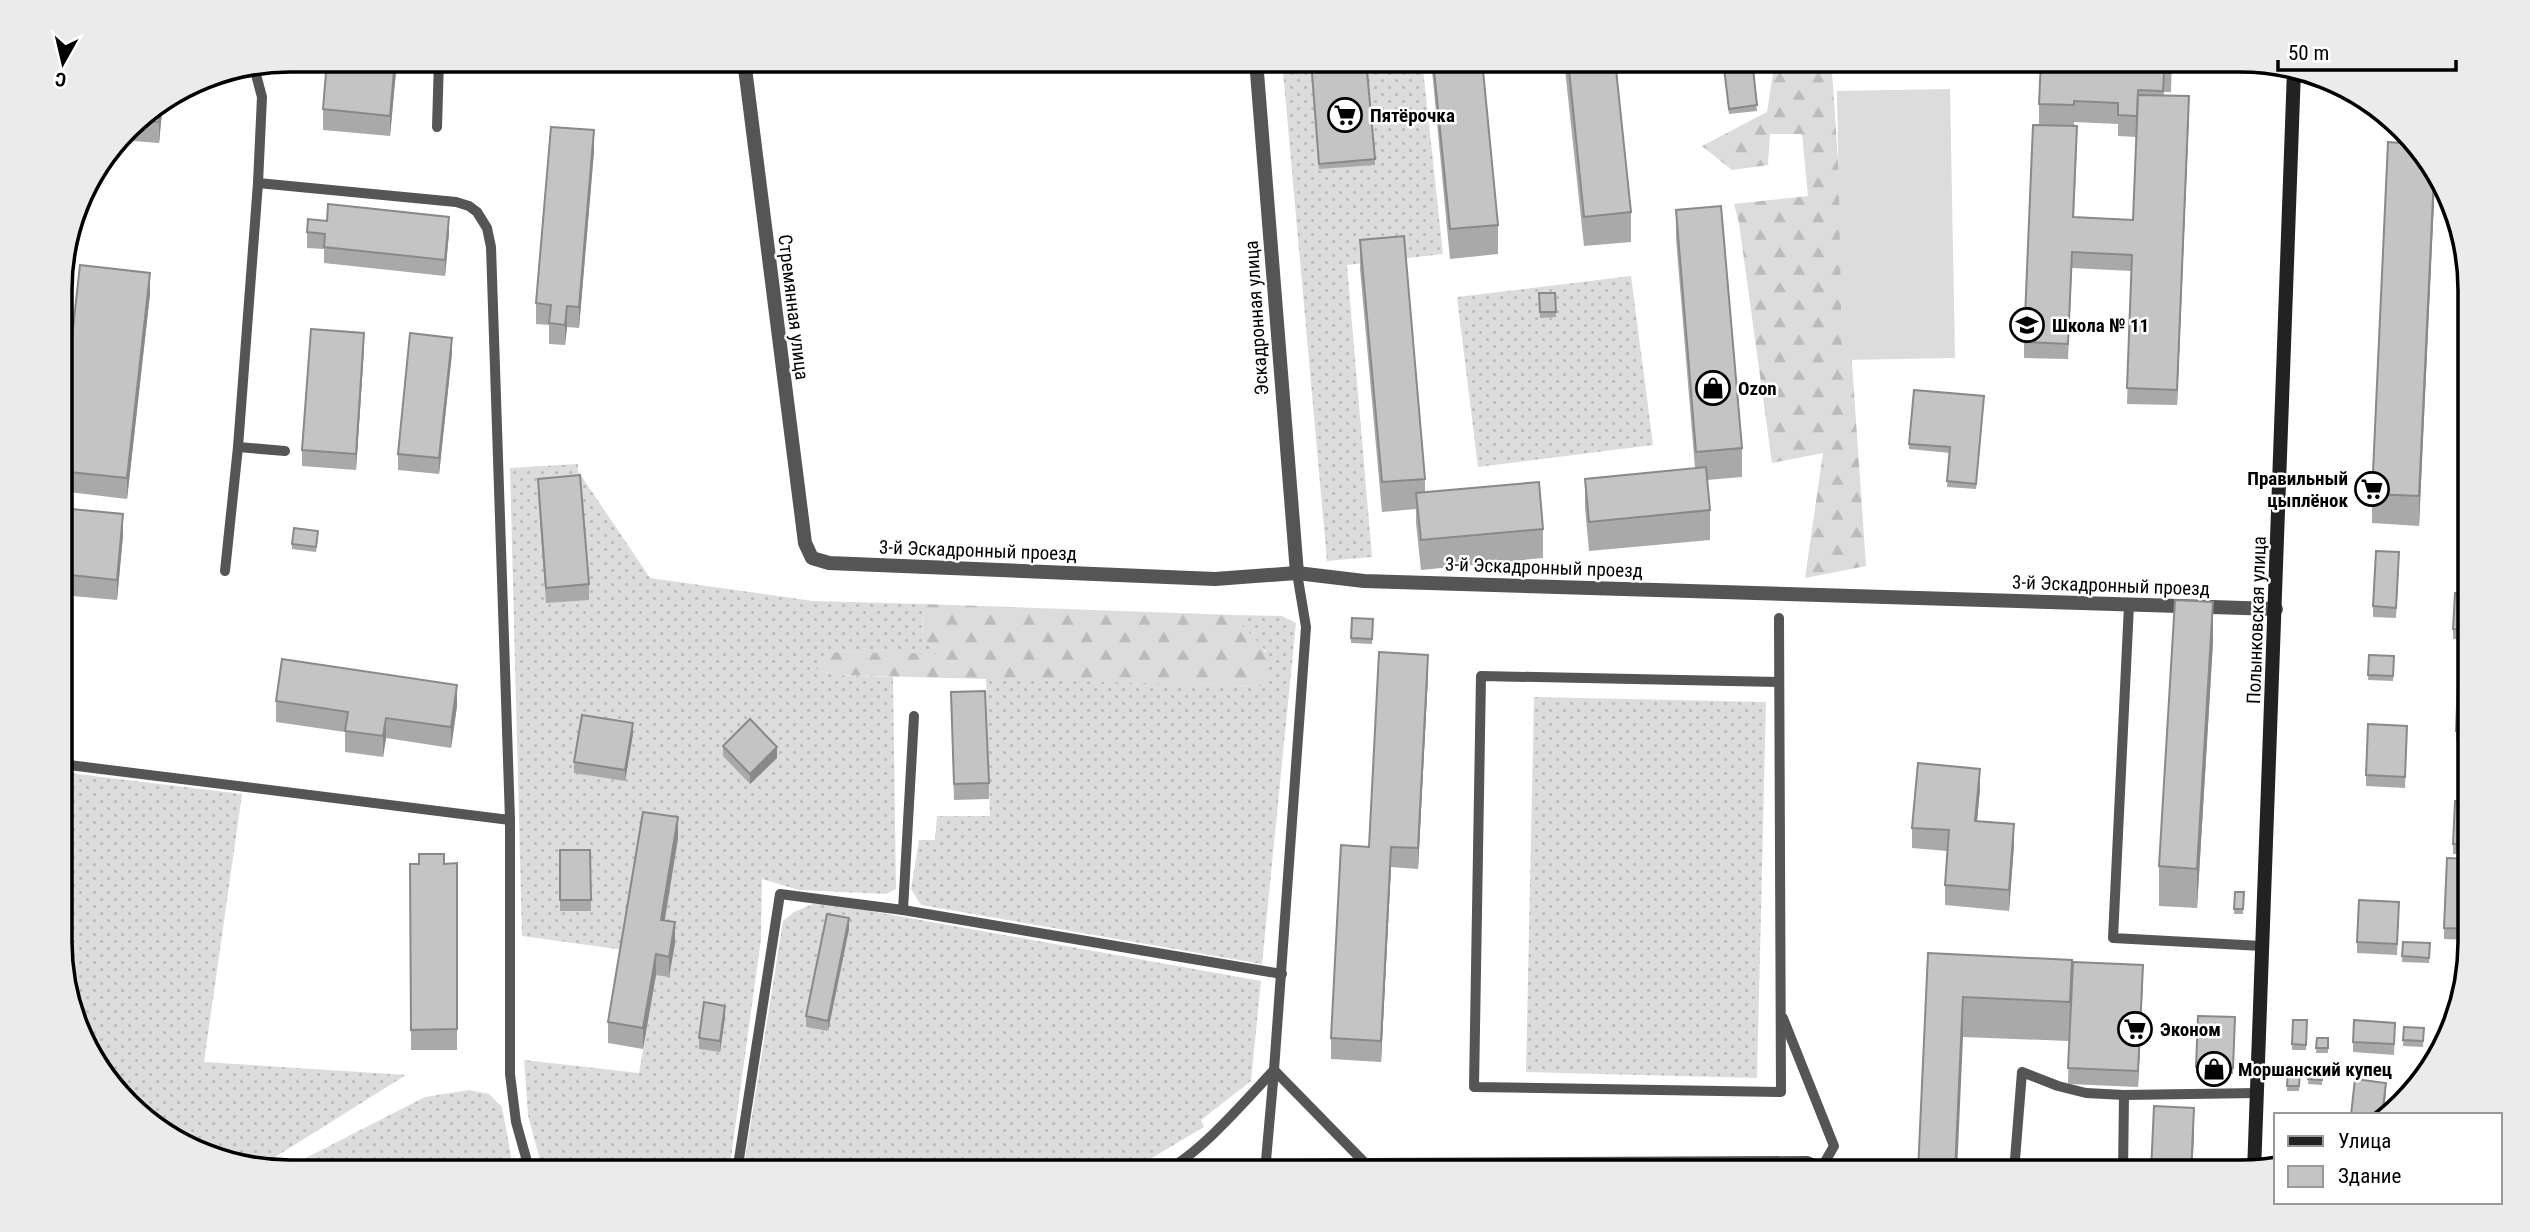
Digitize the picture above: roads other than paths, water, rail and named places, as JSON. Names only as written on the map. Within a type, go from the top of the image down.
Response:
[{"type":"street","name":"Стремянная улица","points":[[746,72],[805,543],[812,558]]},
{"type":"street","name":"Эскадронная улица","points":[[1257,72],[1297,573]]},
{"type":"street","name":"Полынковская улица","points":[[2254,1160],[2294,79]]},
{"type":"street","name":"3-й Эскадронный проезд","points":[[812,558],[829,563],[1215,579],[1297,573],[1364,581],[2276,609]]},
{"type":"lane","points":[[437,127],[439,72]]},
{"type":"lane","points":[[225,571],[238,447],[258,184],[262,97],[256,75]]},
{"type":"lane","points":[[258,184],[456,202],[477,212],[487,228],[491,247],[495,330],[510,820],[510,1074],[516,1122],[527,1160]]},
{"type":"lane","points":[[238,447],[285,451]]},
{"type":"lane","points":[[1266,1160],[1282,975],[1306,626],[1297,573]]},
{"type":"lane","points":[[2129,605],[2113,938],[2262,946]]},
{"type":"lane","points":[[1779,618],[1781,1092],[1474,1087],[1481,676],[1779,682]]},
{"type":"lane","points":[[903,910],[914,716]]},
{"type":"lane","points":[[72,765],[510,820]]},
{"type":"lane","points":[[739,1160],[780,894],[903,910],[1282,975]]},
{"type":"lane","points":[[1781,1013],[1834,1146],[1828,1160]]},
{"type":"lane","points":[[1274,1070],[1362,1160]]},
{"type":"lane","points":[[1183,1160],[1233,1114],[1274,1070]]},
{"type":"lane","points":[[2015,1160],[2022,1072],[2086,1093],[2256,1093]]},
{"type":"lane","points":[[2123,1160],[2124,1095]]},
{"type":"place","name":"Пятёрочка","points":[[1345,115]]},
{"type":"place","name":"Школа № 11","points":[[2027,325]]},
{"type":"place","name":"Ozon","points":[[1713,388]]},
{"type":"place","name":"Правильный цыплёнок","points":[[2372,489]]},
{"type":"place","name":"Эконом","points":[[2135,1029]]},
{"type":"place","name":"Моршанский купец","points":[[2214,1069]]}]
